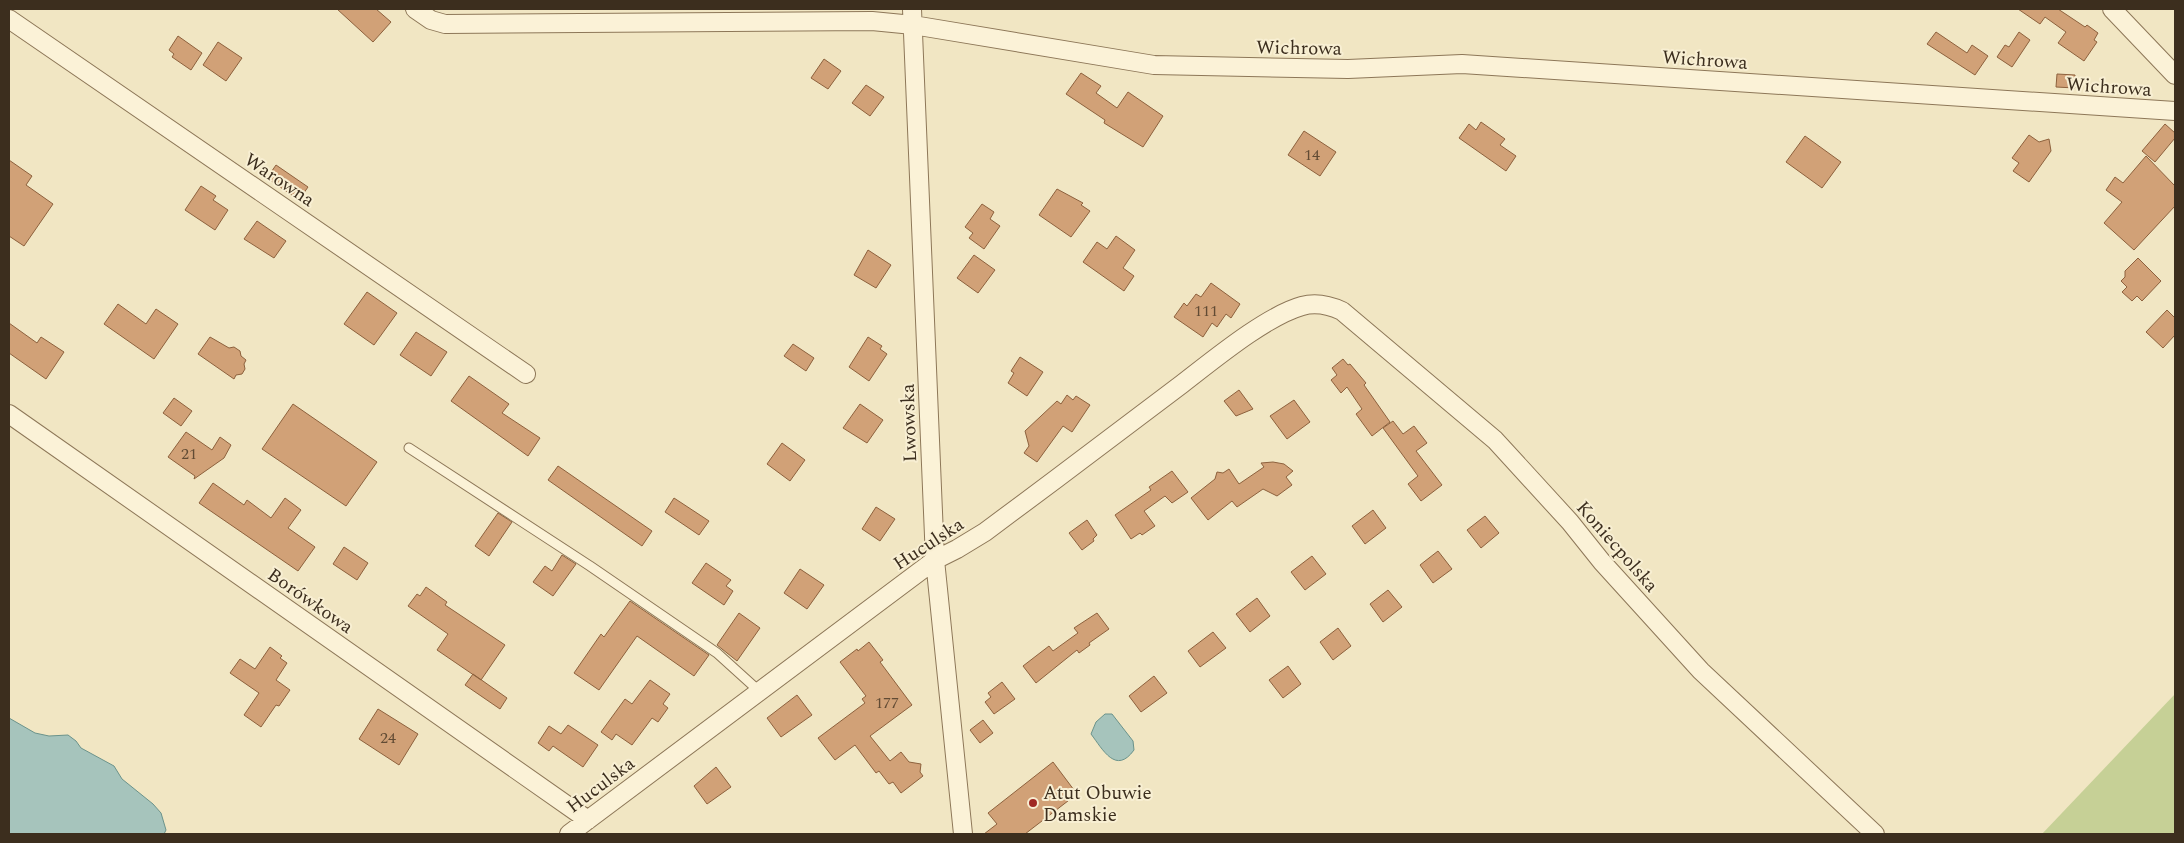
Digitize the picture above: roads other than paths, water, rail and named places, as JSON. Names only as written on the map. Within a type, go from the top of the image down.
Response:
[{"type":"street","points":[[727,9],[745,21]]},
{"type":"street","points":[[2112,9],[2175,75]]},
{"type":"street","name":"Wichrowa","points":[[420,13],[445,24],[872,20],[912,17],[1154,65],[1348,69],[1462,64],[2175,111]]},
{"type":"street","name":"Lwowska","points":[[912,17],[935,560],[963,834]]},
{"type":"street","name":"Warowna","points":[[9,19],[526,374]]},
{"type":"street","name":"Huculska","points":[[569,834],[935,560],[985,532],[1227,350],[1286,313],[1302,306],[1318,304]]},
{"type":"street","name":"Koniecpolska","points":[[1318,304],[1331,306],[1342,311],[1495,440],[1701,671],[1875,834]]},
{"type":"street","name":"Borówkowa","points":[[9,414],[588,820]]},
{"type":"lane","points":[[410,448],[590,566],[717,653],[759,692]]},
{"type":"water","points":[[1105,714],[1112,714],[1133,741],[1134,750],[1121,760],[1116,760],[1105,753],[1091,734],[1096,722]]},
{"type":"water","points":[[9,718],[35,733],[49,736],[68,735],[81,748],[114,766],[122,779],[153,804],[161,813],[166,830],[164,834],[9,834]]},
{"type":"place","name":"Atut Obuwie Damskie","points":[[1033,803]]}]
